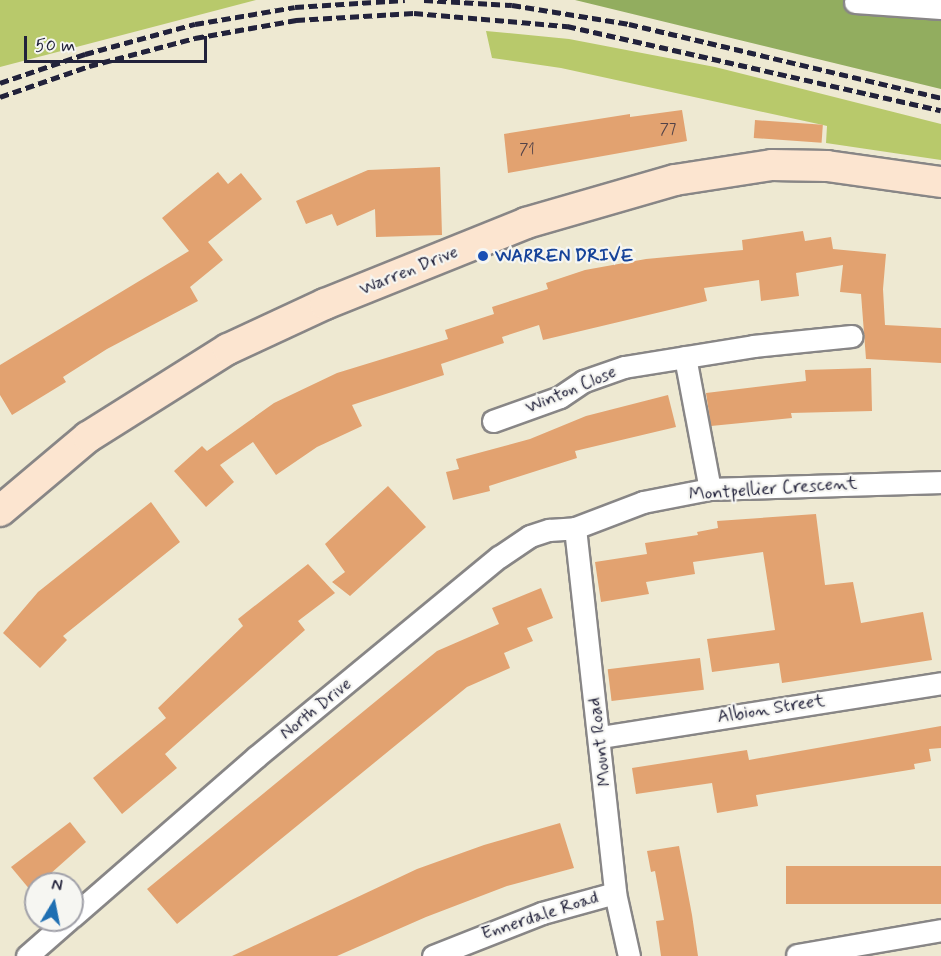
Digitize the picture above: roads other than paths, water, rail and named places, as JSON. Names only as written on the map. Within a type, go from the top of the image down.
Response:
[{"type":"street","points":[[855,2],[941,8]]},
{"type":"street","name":"Warren Drive","points":[[0,511],[88,437],[228,349],[325,304],[526,224],[675,180],[772,165],[827,166],[941,182]]},
{"type":"street","name":"Winton Close","points":[[494,421],[560,397],[584,381],[624,367],[851,336]]},
{"type":"street","points":[[685,357],[710,489]]},
{"type":"street","name":"Montpellier Crescent","points":[[575,528],[643,502],[710,489],[941,482]]},
{"type":"street","name":"Mount Road","points":[[575,528],[600,736],[615,893],[629,956]]},
{"type":"street","name":"North Drive","points":[[84,907],[256,757],[499,557],[530,536],[549,530],[575,528]]},
{"type":"street","name":"Albion Street","points":[[600,736],[941,683]]},
{"type":"street","name":"Ennerdale Road","points":[[433,956],[542,912],[615,893]]},
{"type":"street","points":[[797,955],[941,930]]},
{"type":"street","points":[[27,956],[54,932]]},
{"type":"railway","points":[[0,83],[85,54],[195,24],[295,7],[405,0]]},
{"type":"railway","points":[[424,0],[512,5],[629,24],[941,98]]},
{"type":"railway","points":[[0,97],[89,66],[195,38],[296,20],[414,13],[567,26],[941,110]]},
{"type":"place","name":"WARREN DRIVE","points":[[483,256]]}]
